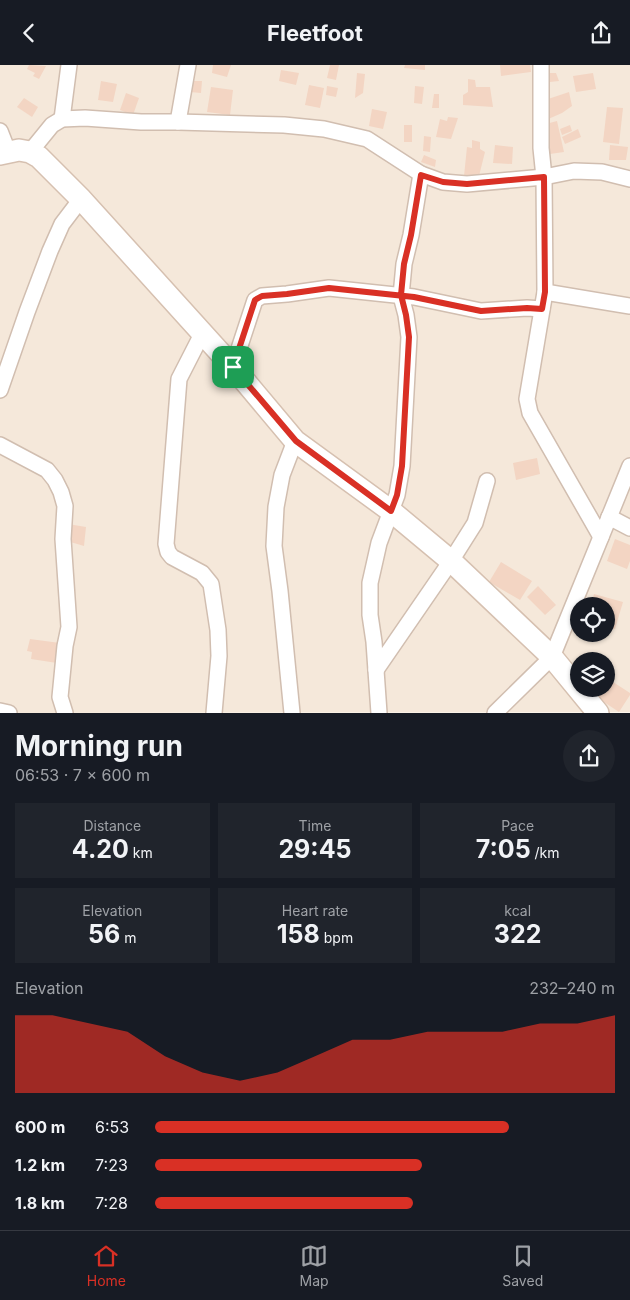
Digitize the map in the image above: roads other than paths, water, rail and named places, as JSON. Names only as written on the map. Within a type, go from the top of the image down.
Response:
[{"type":"street","points":[[62,119],[69,65]]},
{"type":"street","points":[[178,122],[188,65]]},
{"type":"street","points":[[541,65],[545,292],[527,399],[528,407],[601,537]]},
{"type":"street","points":[[30,152],[52,125],[62,119],[85,118],[141,122],[284,125],[324,129],[367,139],[421,175],[443,182],[467,184],[544,177],[574,171],[602,172],[630,179]]},
{"type":"street","points":[[0,131],[4,154],[19,151],[30,152],[39,157],[81,199],[233,367],[296,441],[391,511],[451,561],[552,657],[598,713]]},
{"type":"street","points":[[380,713],[370,615],[370,583],[379,543],[397,495],[402,466],[409,337],[401,295],[404,264],[421,175]]},
{"type":"street","points":[[0,390],[50,251],[62,224],[81,199]]},
{"type":"street","points":[[233,367],[255,300],[262,296],[329,288],[401,295],[481,311],[542,309]]},
{"type":"street","points":[[545,292],[630,306]]},
{"type":"street","points":[[202,333],[179,379],[166,544],[168,552],[172,557],[202,573],[211,584],[218,630],[219,656],[214,713]]},
{"type":"street","points":[[292,713],[274,546],[276,507],[282,475],[296,441]]},
{"type":"street","points":[[0,445],[47,470],[61,492],[65,506],[63,539],[69,627],[65,646],[60,697],[65,713]]},
{"type":"street","points":[[495,713],[552,657],[630,466]]},
{"type":"street","points":[[376,670],[451,561],[474,523],[487,481]]},
{"type":"street","points":[[610,517],[630,528]]},
{"type":"street","points":[[0,711],[9,713]]}]
